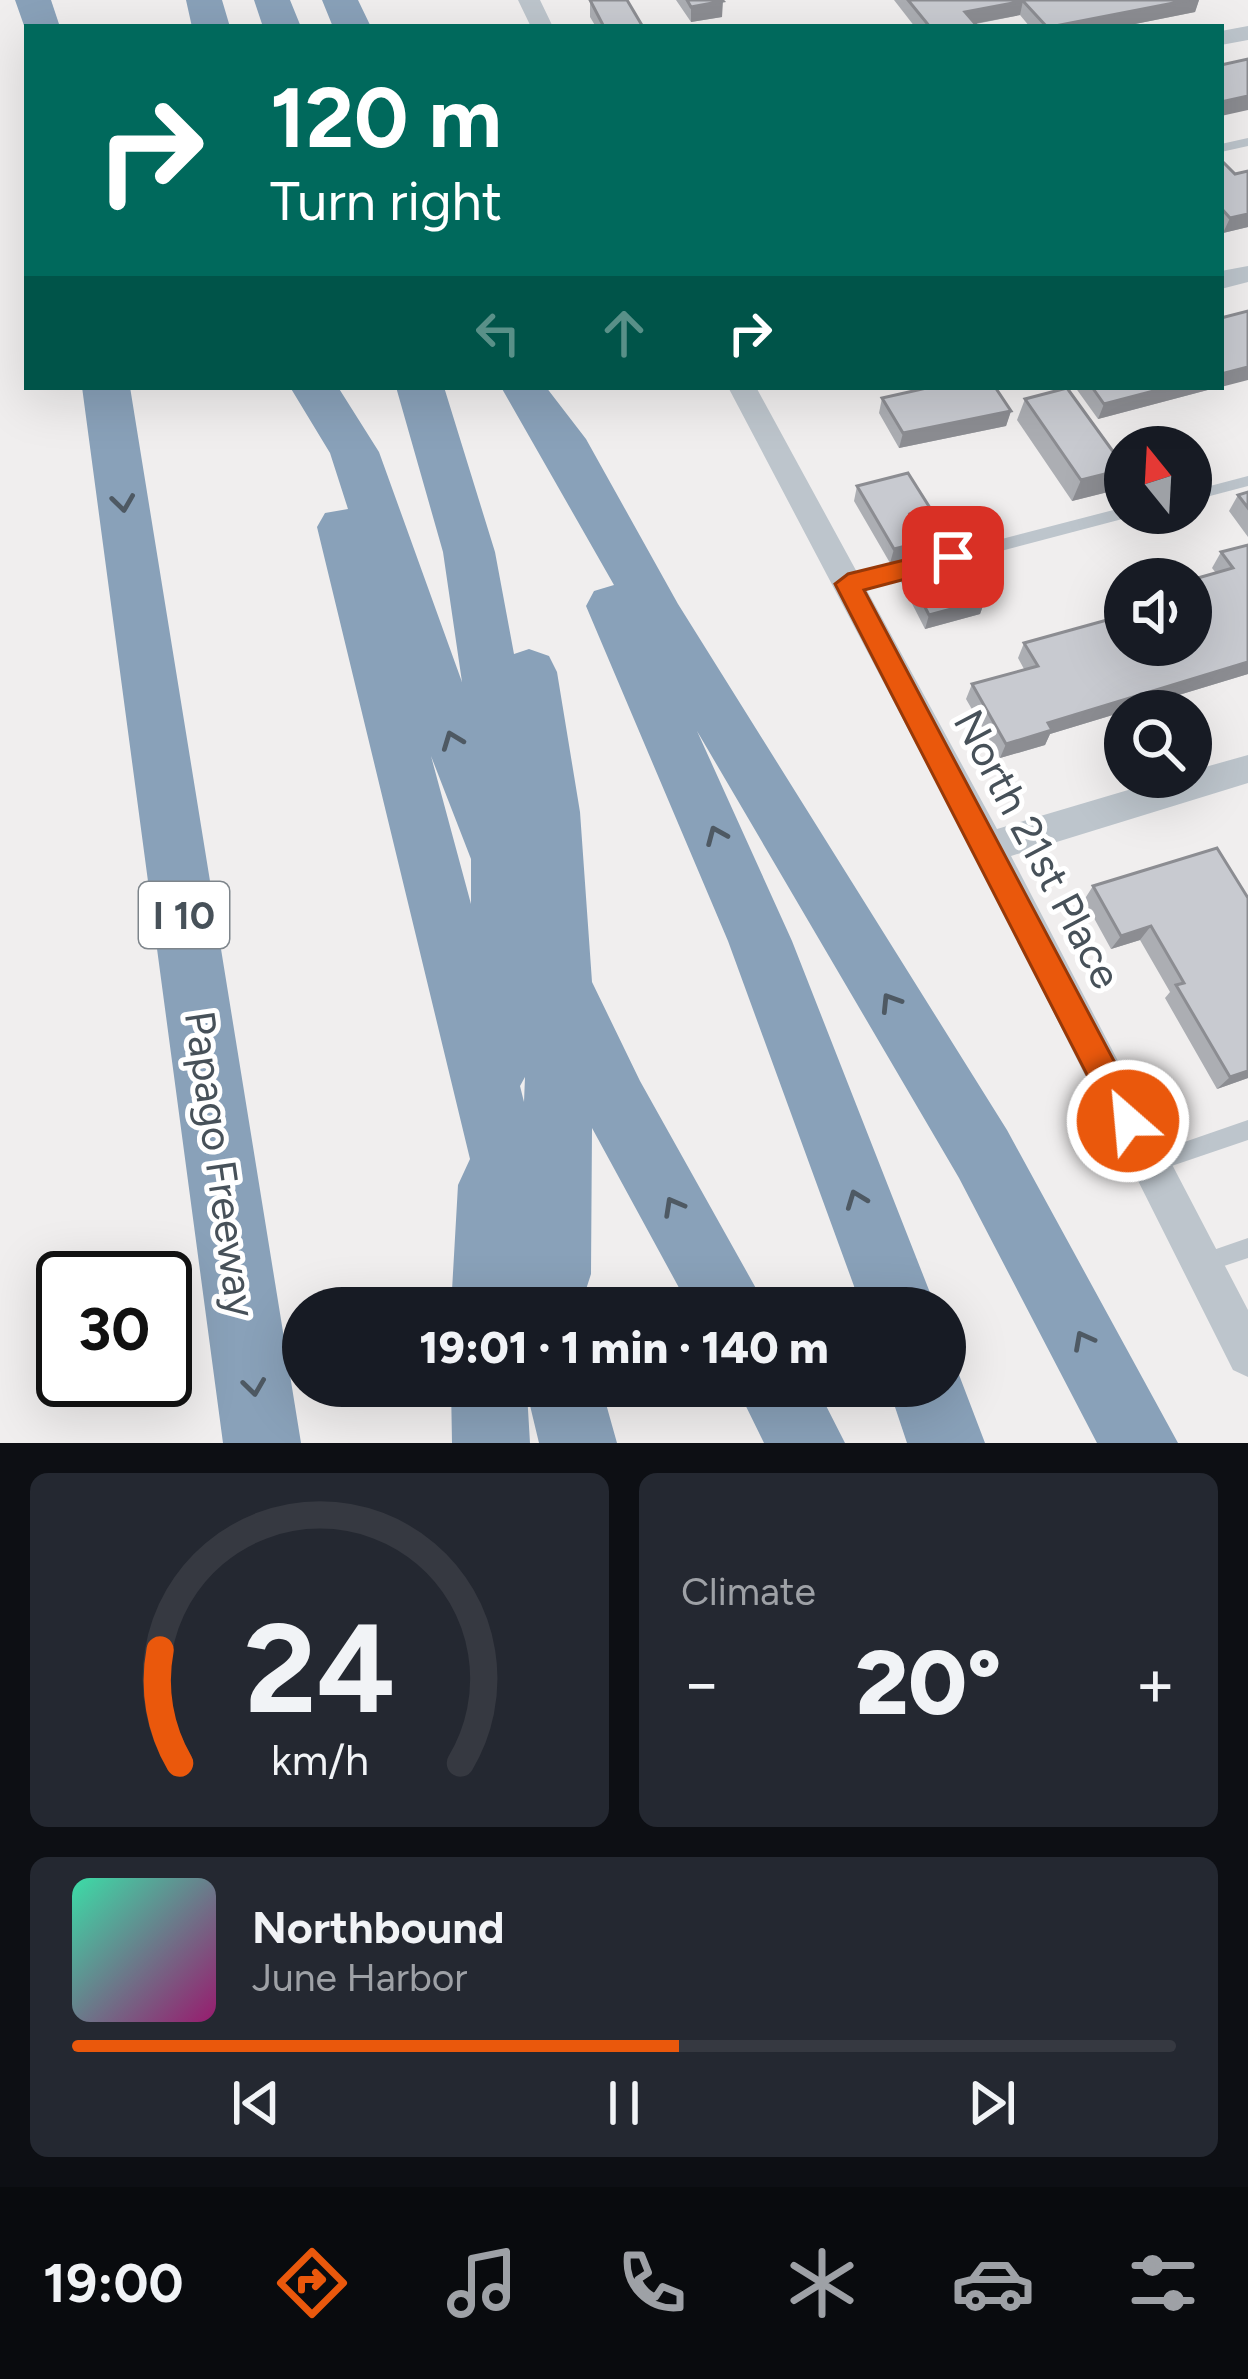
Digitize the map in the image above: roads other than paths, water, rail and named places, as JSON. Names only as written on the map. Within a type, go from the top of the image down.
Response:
[{"type":"highway","name":"Papago Freeway","points":[[106,390],[262,1443]]},
{"type":"highway","points":[[311,390],[538,1287]]},
{"type":"highway","points":[[312,390],[354,452],[478,809],[616,1105],[718,1287]]},
{"type":"highway","points":[[421,390],[519,601],[555,881],[560,977],[555,1287]]},
{"type":"highway","points":[[460,390],[481,523],[500,730],[506,921],[489,1287]]},
{"type":"highway","points":[[522,390],[537,447],[671,727],[760,940],[890,1287]]},
{"type":"highway","points":[[523,390],[568,452],[658,619],[983,1154],[1139,1443]]},
{"type":"highway","points":[[489,1407],[490,1443]]},
{"type":"highway","points":[[558,1443],[559,1407]]},
{"type":"highway","points":[[567,1407],[578,1443]]},
{"type":"highway","points":[[786,1407],[806,1443]]},
{"type":"highway","points":[[933,1407],[946,1443]]},
{"type":"street","name":"North 21st Place","points":[[746,390],[988,847],[1248,1355]]},
{"type":"street","points":[[988,847],[1248,769]]},
{"type":"lane","points":[[1212,491],[1248,482]]},
{"type":"lane","points":[[848,584],[1104,519]]},
{"type":"lane","points":[[1150,1163],[1248,1130]]},
{"type":"lane","points":[[1201,1264],[1248,1248]]}]
